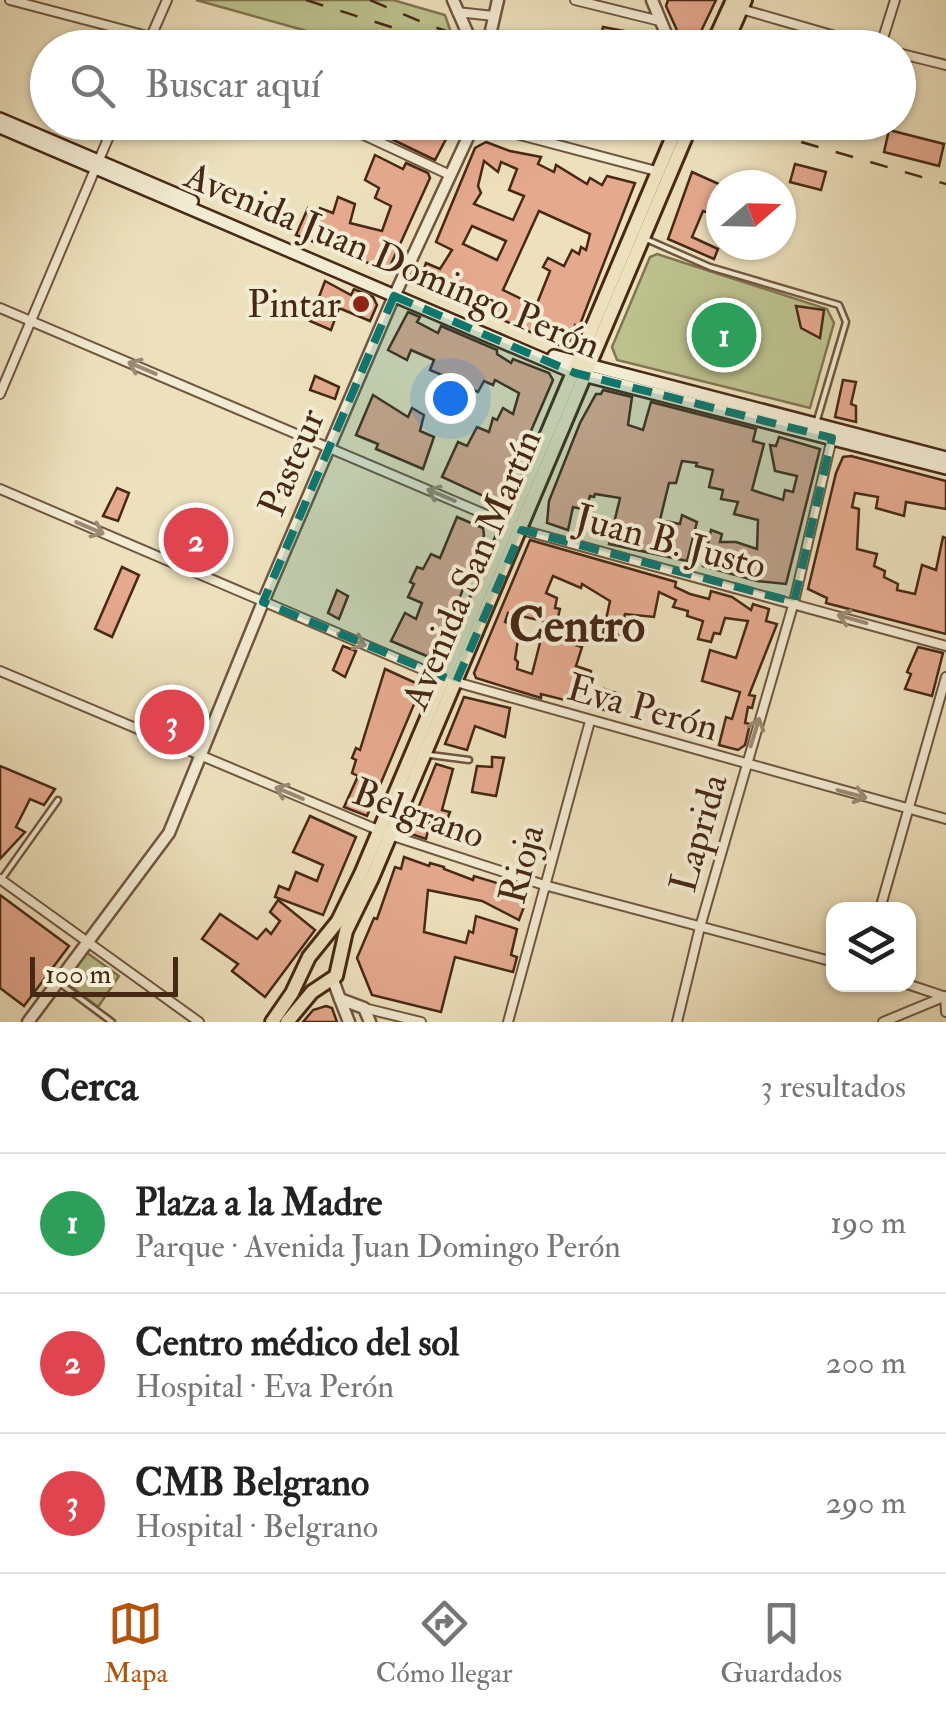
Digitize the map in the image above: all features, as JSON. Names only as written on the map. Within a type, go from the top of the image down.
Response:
[{"type":"main road","points":[[723,30],[740,3]]},
{"type":"main road","points":[[730,30],[740,3]]},
{"type":"main road","name":"Avenida Juan Domingo Perón","points":[[0,118],[30,132]]},
{"type":"main road","name":"Avenida Juan Domingo Perón","points":[[0,127],[30,138]]},
{"type":"main road","name":"Avenida Juan Domingo Perón","points":[[34,140],[97,164]]},
{"type":"main road","name":"Avenida Juan Domingo Perón","points":[[46,140],[583,370],[946,458]]},
{"type":"main road","name":"Avenida San Martín","points":[[583,370],[643,238],[673,140]]},
{"type":"main road","name":"Avenida San Martín","points":[[287,1022],[312,992],[329,982],[338,963],[346,931],[384,833],[664,174],[682,140]]},
{"type":"main road","name":"Avenida Juan Domingo Perón","points":[[583,370],[816,424],[833,433],[946,468]]},
{"type":"main road","name":"Avenida San Martín","points":[[272,1022],[338,921],[384,833],[425,754],[450,680]]},
{"type":"main road","points":[[316,952],[330,952],[338,963]]},
{"type":"main road","points":[[306,966],[311,979],[329,982]]},
{"type":"street","points":[[10,0],[124,30]]},
{"type":"street","points":[[154,30],[166,0]]},
{"type":"street","points":[[491,30],[498,0]]},
{"type":"street","points":[[575,0],[660,21]]},
{"type":"street","points":[[652,0],[664,30]]},
{"type":"street","points":[[884,30],[895,0]]},
{"type":"street","points":[[740,3],[823,30]]},
{"type":"street","points":[[455,6],[494,16]]},
{"type":"street","points":[[455,6],[466,30]]},
{"type":"street","points":[[916,58],[946,66]]},
{"type":"street","points":[[0,394],[107,140]]},
{"type":"street","points":[[375,140],[450,175]]},
{"type":"street","name":"Pasteur","points":[[28,1022],[169,833],[262,602],[395,292],[467,140]]},
{"type":"street","points":[[538,140],[664,174]]},
{"type":"street","name":"Juan B. Justo","points":[[0,308],[517,527],[946,646]]},
{"type":"street","name":"Laprida","points":[[677,1022],[700,927],[794,602],[833,433]]},
{"type":"street","name":"Eva Perón","points":[[0,489],[450,680],[946,819]]},
{"type":"street","name":"Belgrano","points":[[0,671],[384,833],[544,885],[826,960]]},
{"type":"street","points":[[882,902],[946,677]]},
{"type":"street","name":"Rioja","points":[[508,1022],[590,721]]},
{"type":"street","points":[[0,879],[198,1022]]},
{"type":"street","points":[[329,982],[349,1022]]},
{"type":"street","points":[[916,987],[946,997]]},
{"type":"street","points":[[946,997],[946,1012]]},
{"type":"street","points":[[883,1022],[946,997]]},
{"type":"street","points":[[340,1000],[420,1022]]},
{"type":"street","points":[[364,1008],[370,1022]]},
{"type":"lane","points":[[643,238],[710,266],[839,305],[846,322],[816,424]]},
{"type":"lane","points":[[425,754],[470,760]]},
{"type":"lane","points":[[0,879],[58,800]]},
{"type":"lane","points":[[58,982],[112,1022]]},
{"type":"highlighted area","points":[[394,296],[575,373],[832,438],[794,602],[522,530],[456,682],[263,602]]},
{"type":"green space","points":[[196,0],[393,0],[445,15],[450,30],[303,30]]},
{"type":"green space","points":[[657,254],[827,309],[834,323],[810,408],[617,360],[612,347],[650,257]]},
{"type":"green space","points":[[86,952],[119,976],[98,1007],[64,981]]},
{"type":"building","points":[[668,0],[716,0],[702,30],[677,30],[666,6]]},
{"type":"building","points":[[916,137],[944,144],[939,166],[884,152],[887,140],[916,140]]},
{"type":"building","points":[[393,140],[446,140],[435,160]]},
{"type":"building","points":[[486,142],[541,157],[538,164],[554,172],[556,165],[587,184],[590,178],[602,185],[607,176],[635,183],[569,345],[564,347],[442,293],[445,287],[429,279],[426,288],[419,283],[426,263],[440,269],[452,250],[436,242],[475,148]],"holes":[[[484,161],[498,172],[501,162],[517,169],[509,190],[524,196],[513,220],[474,204],[481,193],[478,186]],[[539,211],[590,234],[586,250],[581,247],[579,254],[572,250],[564,266],[548,258],[543,267],[550,271],[536,306],[503,290]],[[472,226],[506,241],[497,260],[463,244]]]},
{"type":"building","points":[[375,155],[403,169],[406,163],[428,173],[430,178],[387,273],[296,235],[308,208],[333,213],[338,197],[355,204],[350,223],[382,231],[391,206],[375,198],[379,188],[365,180]]},
{"type":"building","points":[[795,164],[826,172],[821,190],[796,184]]},
{"type":"building","points":[[692,172],[706,178],[706,212],[703,211],[692,237],[706,243],[706,256],[668,239]]},
{"type":"building","points":[[325,281],[351,295],[354,289],[373,297],[377,305],[370,321],[339,308],[331,330],[310,321]]},
{"type":"building","points":[[796,306],[824,310],[820,338],[801,328]]},
{"type":"building","points":[[408,312],[420,317],[417,322],[438,333],[441,326],[497,350],[511,363],[513,359],[549,373],[553,380],[502,498],[494,501],[442,477],[458,442],[467,446],[477,427],[489,432],[493,418],[497,420],[503,408],[513,414],[519,393],[495,380],[493,385],[484,381],[478,392],[467,387],[463,400],[444,393],[449,378],[430,370],[434,360],[411,350],[407,360],[388,350]]},
{"type":"building","points":[[315,376],[339,387],[335,399],[310,390]]},
{"type":"building","points":[[843,380],[856,382],[851,404],[856,406],[856,422],[835,417]]},
{"type":"building","points":[[603,390],[632,397],[628,425],[643,430],[651,402],[756,429],[753,441],[764,444],[752,490],[783,500],[785,490],[793,492],[797,476],[775,471],[770,445],[776,446],[779,437],[820,449],[786,584],[757,581],[703,566],[711,530],[722,534],[720,542],[757,549],[758,520],[734,514],[738,502],[721,499],[723,490],[709,487],[713,470],[696,466],[697,463],[682,461],[676,483],[669,483],[660,520],[680,524],[682,515],[697,522],[687,561],[609,544],[620,498],[590,496],[586,510],[573,507],[568,530],[547,523],[549,501],[580,423],[596,394]]},
{"type":"building","points":[[373,395],[408,417],[412,408],[424,415],[420,431],[434,437],[423,469],[376,449],[378,444],[356,435]]},
{"type":"building","points":[[843,457],[946,481],[946,509],[906,502],[904,516],[876,508],[878,497],[855,493],[852,507],[859,509],[857,549],[877,554],[874,566],[898,584],[897,590],[915,594],[922,565],[936,570],[943,537],[946,538],[946,634],[826,603],[827,598],[808,589],[836,473]]},
{"type":"building","points":[[117,488],[129,493],[118,521],[103,516]]},
{"type":"building","points":[[181,512],[195,518],[192,524],[207,530],[196,557],[170,541]]},
{"type":"building","points":[[457,517],[483,528],[484,535],[439,651],[429,657],[391,641],[405,613],[416,619],[422,603],[408,597],[417,567],[423,569],[431,554],[440,558]]},
{"type":"building","points":[[530,540],[676,582],[675,587],[690,594],[709,599],[711,591],[732,597],[751,610],[753,604],[769,609],[766,621],[777,624],[749,695],[755,696],[752,708],[748,707],[745,723],[750,724],[745,745],[738,750],[719,745],[726,717],[732,719],[740,692],[702,681],[710,650],[736,658],[748,621],[725,618],[720,634],[714,633],[711,642],[698,639],[703,621],[673,607],[676,600],[659,592],[654,617],[625,614],[618,642],[602,638],[610,601],[582,584],[581,588],[553,576],[546,593],[557,598],[555,608],[560,609],[556,624],[508,613],[505,622],[520,627],[517,669],[532,674],[542,635],[582,647],[576,666],[591,671],[581,704],[541,694],[541,698],[476,678],[474,673]]},
{"type":"building","points":[[122,567],[139,575],[112,637],[95,629]]},
{"type":"building","points":[[337,590],[348,596],[339,619],[328,613]]},
{"type":"building","points":[[343,646],[356,651],[345,677],[333,670]]},
{"type":"building","points":[[918,647],[943,653],[932,696],[905,689],[911,674],[907,672]]},
{"type":"building","points":[[385,669],[418,684],[420,690],[367,816],[344,807],[358,776],[352,773],[356,760],[352,758],[356,748],[360,750]]},
{"type":"building","points":[[604,689],[620,694],[613,713],[598,708]]},
{"type":"building","points":[[464,697],[510,708],[505,737],[475,726],[467,750],[445,744]]},
{"type":"building","points":[[492,757],[504,758],[496,796],[472,792],[477,766],[492,767]]},
{"type":"building","points":[[436,764],[453,769],[442,810],[450,812],[445,825],[430,822],[426,839],[408,833]]},
{"type":"building","points":[[0,766],[55,789],[44,805],[30,799],[16,827],[25,832],[0,859]]},
{"type":"building","points":[[310,816],[356,837],[323,915],[275,897],[279,886],[289,890],[296,872],[317,881],[323,865],[293,852]]},
{"type":"building","points":[[404,857],[444,867],[473,880],[474,876],[523,891],[528,896],[519,920],[482,901],[428,890],[424,932],[466,943],[469,931],[473,933],[476,916],[517,929],[511,955],[517,957],[513,972],[455,957],[441,1012],[372,995],[357,958],[374,918],[377,919],[395,867],[401,869]]},
{"type":"building","points":[[0,895],[69,946],[24,1006],[0,988]]},
{"type":"building","points":[[278,900],[315,930],[265,997],[232,971],[238,964],[202,939],[220,914],[257,939],[266,929],[271,934],[280,921],[270,912]]},
{"type":"building","points":[[332,1008],[337,1022],[303,1022],[313,1010]]},
{"type":"railway","points":[[306,0],[400,30]]},
{"type":"railway","points":[[370,0],[443,30]]},
{"type":"railway","points":[[794,140],[946,184]]},
{"type":"place","name":"Pintar","points":[[361,304]]},
{"type":"place","name":"Plaza a la Madre","points":[[724,335]]},
{"type":"place","name":"Centro médico del sol","points":[[196,540]]},
{"type":"place","name":"CMB Belgrano","points":[[172,722]]},
{"type":"district","name":"Centro","points":[[577,624]]}]
